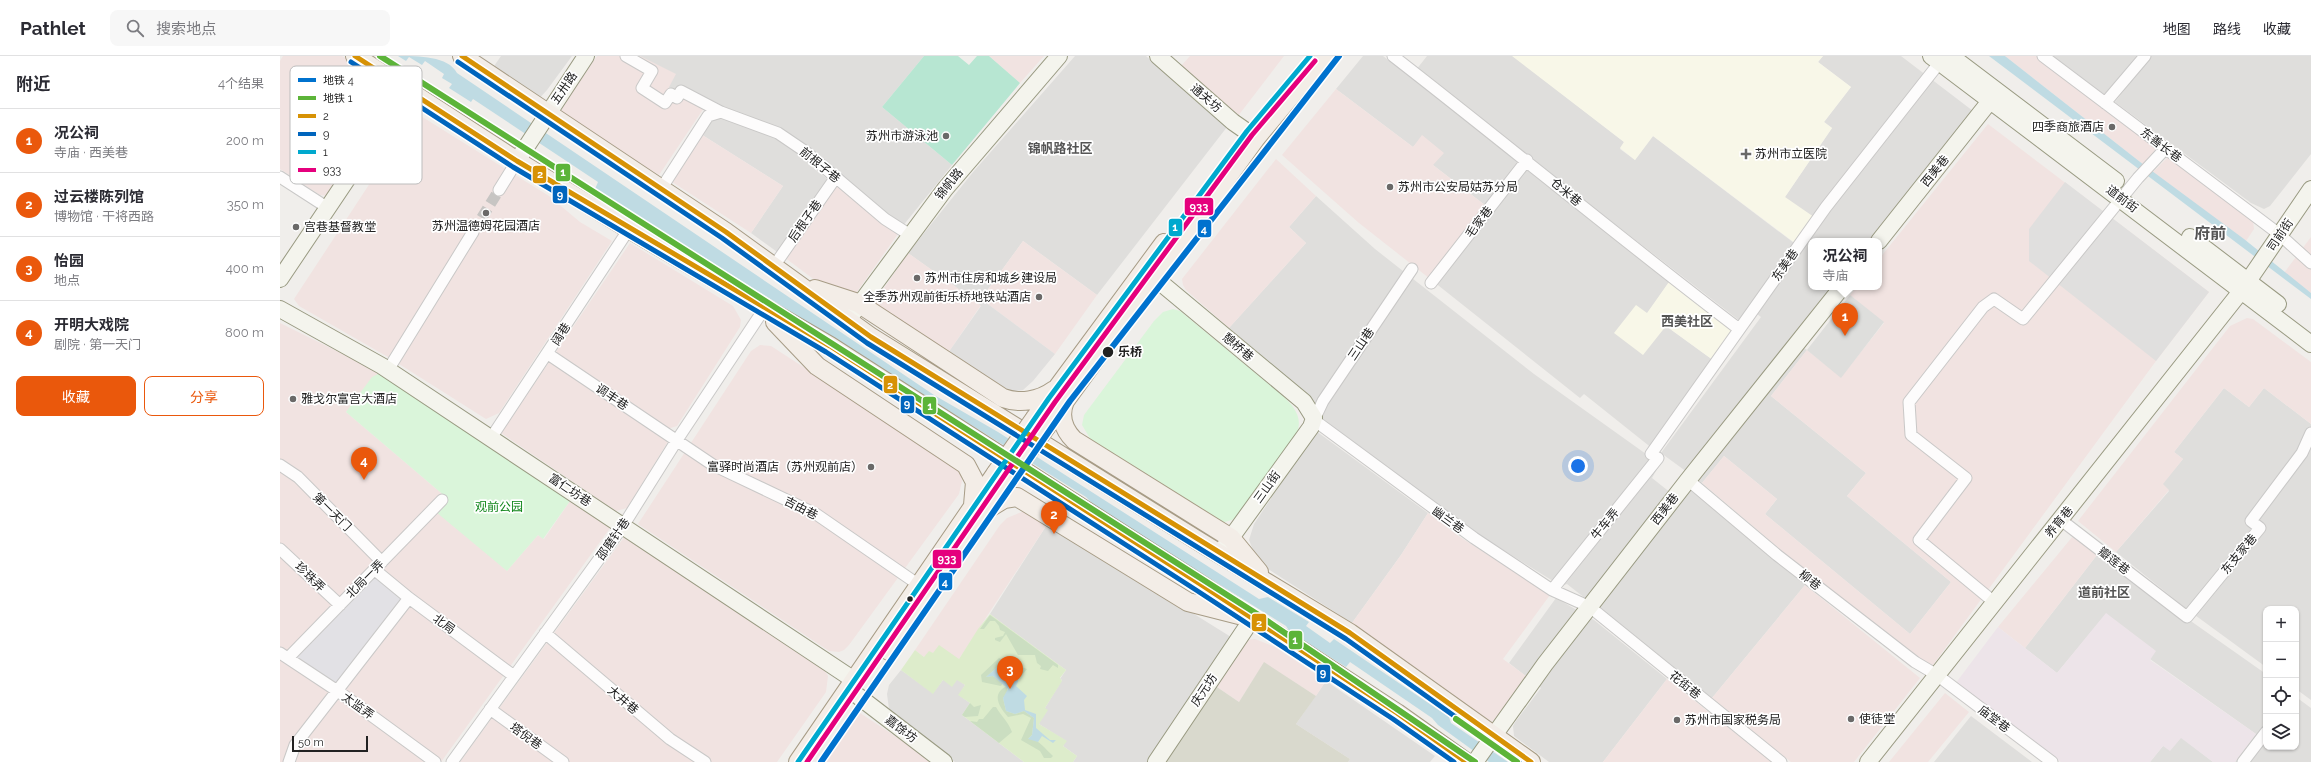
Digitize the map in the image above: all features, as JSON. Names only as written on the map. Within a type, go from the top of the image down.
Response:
[{"type":"main road","points":[[355,56],[370,66]]},
{"type":"main road","points":[[462,56],[543,119],[661,189],[774,266],[871,337],[1220,554],[1268,581],[1389,660],[1491,740],[1531,762]]},
{"type":"main road","points":[[812,762],[919,585],[1007,473],[1061,394],[1310,56]]},
{"type":"main road","points":[[798,283],[858,304],[1003,398],[1015,402],[1034,400],[1061,394],[1155,278],[1252,135],[1324,56]]},
{"type":"main road","points":[[422,99],[521,155],[629,229],[764,310],[830,346],[1007,473],[1200,584],[1384,705],[1473,761]]},
{"type":"main road","points":[[764,310],[817,366],[966,465],[973,475],[980,508]]},
{"type":"main road","points":[[1061,394],[1063,422],[1074,440],[1231,538],[1268,581]]},
{"type":"main road","points":[[798,762],[856,688],[980,508],[1004,499],[1017,497],[1188,602],[1252,619]]},
{"type":"main road","points":[[1188,602],[1200,584]]},
{"type":"street","name":"五卅路","points":[[521,155],[543,119],[586,56]]},
{"type":"street","name":"前根子巷","points":[[626,56],[652,72],[642,88],[665,103],[671,94],[677,98],[681,91],[721,112],[778,133],[806,152],[885,219],[910,235]]},
{"type":"street","name":"锦帆路","points":[[848,320],[858,304],[970,158],[1059,56]]},
{"type":"street","name":"通关坊","points":[[1158,56],[1233,122],[1252,135]]},
{"type":"street","name":"仓米巷","points":[[1393,56],[1527,160],[1632,248],[1739,328]]},
{"type":"street","name":"东善长巷","points":[[2043,56],[2279,234],[2311,263]]},
{"type":"street","points":[[2105,103],[2145,56]]},
{"type":"street","name":"道前街","points":[[1941,58],[1990,101],[2125,195]]},
{"type":"street","name":"道前街","points":[[1941,58],[2245,286],[2311,330]]},
{"type":"street","name":"东美巷","points":[[1654,456],[1739,328],[1826,207],[1941,58]]},
{"type":"street","name":"西美巷","points":[[1880,238],[1990,101]]},
{"type":"street","points":[[661,189],[708,116],[721,112]]},
{"type":"street","points":[[1994,602],[1919,540],[1966,478],[1911,435],[1909,402],[1984,307],[1994,299],[2023,319],[2138,178],[2165,149]]},
{"type":"street","points":[[499,190],[521,155]]},
{"type":"street","name":"毛家巷","points":[[1431,283],[1527,160]]},
{"type":"street","points":[[280,177],[290,183]]},
{"type":"street","name":"后根子巷","points":[[774,266],[836,177]]},
{"type":"street","points":[[291,184],[328,208]]},
{"type":"street","points":[[280,279],[344,184]]},
{"type":"street","name":"司前街","points":[[2245,286],[2311,189]]},
{"type":"street","name":"阔巷","points":[[491,438],[548,354],[629,229]]},
{"type":"street","points":[[388,370],[473,232]]},
{"type":"street","name":"三山巷","points":[[1314,420],[1323,401],[1412,269]]},
{"type":"street","name":"憩桥巷","points":[[1155,278],[1304,402],[1313,413],[1314,420]]},
{"type":"street","name":"道前街","points":[[2245,286],[2311,344]]},
{"type":"street","name":"养育巷","points":[[1868,762],[2245,286]]},
{"type":"street","name":"西美巷","points":[[1473,761],[1491,740],[1590,607],[1688,480],[1840,290]]},
{"type":"street","name":"富仁坊巷","points":[[280,310],[388,370],[624,526],[856,688]]},
{"type":"street","name":"邵磨针巷","points":[[452,762],[624,526],[676,440],[764,310]]},
{"type":"street","name":"调丰巷","points":[[548,354],[676,440]]},
{"type":"street","name":"三山街","points":[[1220,554],[1314,420]]},
{"type":"street","name":"幽兰巷","points":[[1314,420],[1474,538],[1552,590],[1590,607]]},
{"type":"street","name":"东支家巷","points":[[2187,617],[2260,528],[2251,521],[2302,453],[2311,433]]},
{"type":"street","name":"吉由巷","points":[[676,440],[713,464],[816,514],[919,585]]},
{"type":"street","name":"牛车弄","points":[[1552,590],[1654,456]]},
{"type":"street","name":"第一天门","points":[[280,465],[298,477],[379,566]]},
{"type":"street","name":"柳巷","points":[[1688,480],[1790,565],[1915,662],[1937,675]]},
{"type":"street","name":"北局一弄","points":[[284,655],[340,605],[442,500]]},
{"type":"street","name":"瓣莲巷","points":[[2061,520],[2187,617]]},
{"type":"street","name":"珍珠弄","points":[[280,549],[340,605]]},
{"type":"street","name":"北局","points":[[379,566],[409,598],[514,676]]},
{"type":"street","points":[[289,762],[295,745],[409,598]]},
{"type":"street","name":"花街巷","points":[[1590,607],[1781,762]]},
{"type":"street","name":"庆元坊","points":[[1156,762],[1252,619]]},
{"type":"street","name":"大井巷","points":[[545,633],[670,740],[705,762]]},
{"type":"street","name":"太监弄","points":[[284,655],[338,691],[435,762]]},
{"type":"street","name":"庙堂巷","points":[[1937,675],[2052,762]]},
{"type":"street","name":"嘉馀坊","points":[[856,688],[944,762]]},
{"type":"street","name":"塔倪巷","points":[[490,709],[563,762]]},
{"type":"street","points":[[2243,762],[2263,736]]},
{"type":"shaded area","points":[[283,56],[342,56],[357,66],[290,66],[290,176],[280,169],[280,61]]},
{"type":"shaded area","points":[[501,56],[572,56],[537,101],[490,72]]},
{"type":"shaded area","points":[[597,56],[640,56],[676,74],[668,89],[704,108],[659,175],[562,114],[562,105]]},
{"type":"shaded area","points":[[640,56],[924,56],[882,107],[952,165],[902,227],[813,156],[808,164],[830,181],[780,254],[751,233],[783,186],[696,131],[710,111],[668,89]]},
{"type":"shaded area","points":[[989,56],[1044,56],[1020,83]]},
{"type":"shaded area","points":[[1075,56],[1146,56],[1227,127],[1097,295],[1023,241],[978,303],[908,253],[974,171]]},
{"type":"shaded area","points":[[1190,56],[1284,56],[1238,116],[1181,66]]},
{"type":"shaded area","points":[[1363,56],[1383,56],[1525,164],[1669,282],[1647,314],[1615,333],[1666,326],[1717,363],[1653,449],[1584,394],[1580,398],[1434,282],[1490,209],[1433,165],[1423,136],[1413,147],[1336,89]]},
{"type":"shaded area","points":[[1427,56],[1513,56],[1624,142],[1620,149],[1635,160],[1653,136],[1794,243],[1785,197],[1832,128],[1824,122],[1851,87],[1818,62],[1823,56],[1901,56],[1973,111],[1875,238],[1808,238],[1808,290],[1835,290],[1795,342],[1807,350],[1771,396],[1866,473],[1847,496],[1951,582],[1910,634],[1765,514],[1777,499],[1724,456],[1702,483],[1661,453],[1761,317],[1749,308],[1740,321],[1416,70]]},
{"type":"shaded area","name":"苏州市立医院","points":[[1512,56],[1823,56],[1818,62],[1851,87],[1824,122],[1832,128],[1785,197],[1814,217],[1795,243],[1653,136],[1635,160],[1620,148],[1624,142]]},
{"type":"shaded area","name":"四季商旅酒店","points":[[2005,56],[2038,56],[2158,149],[2144,165]]},
{"type":"shaded area","points":[[2038,56],[2142,56],[2101,105]]},
{"type":"shaded area","points":[[2151,56],[2311,56],[2311,154],[2270,206],[2264,209],[2251,203],[2115,102]]},
{"type":"shaded area","name":"苏州市公安局姑苏分局","points":[[1336,89],[1413,147],[1422,135],[1444,153],[1433,165],[1490,209],[1434,282],[1359,223],[1282,155]]},
{"type":"shaded area","points":[[422,117],[549,196],[580,222],[612,241],[499,413],[486,419],[388,357],[299,306],[294,299],[369,184],[422,184]]},
{"type":"shaded area","points":[[1988,124],[2209,292],[2156,361],[1930,669],[1815,579],[1702,483],[1724,456],[1777,499],[1765,514],[1910,634],[1951,582],[1847,496],[1866,473],[1771,396],[1807,350],[1841,377],[1884,323],[1850,295],[1854,290],[1882,290],[1882,255]]},
{"type":"shaded area","points":[[696,131],[783,186],[751,233],[666,178]]},
{"type":"shaded area","points":[[2168,157],[2253,221],[2254,229],[2246,241],[2153,172]]},
{"type":"shaded area","points":[[1276,159],[1316,196],[1289,227],[1306,243],[1229,328],[1186,290],[1182,279]]},
{"type":"shaded area","points":[[830,181],[900,231],[854,296],[840,299],[780,254]]},
{"type":"shaded area","points":[[2065,182],[2209,292],[2156,361],[2029,261],[2029,229]]},
{"type":"shaded area","points":[[303,184],[337,184],[329,196],[320,195]]},
{"type":"shaded area","points":[[1316,196],[1375,249],[1534,374],[1660,464],[1652,478],[1681,501],[1690,490],[1805,585],[1712,698],[1567,584],[1561,586],[1476,533],[1419,493],[1321,417],[1325,411],[1229,328],[1306,243],[1289,227]]},
{"type":"shaded area","points":[[2311,237],[2311,293],[2284,273]]},
{"type":"shaded area","name":"全季苏州观前街乐桥地铁站酒店","points":[[1023,241],[1097,295],[1055,354],[981,299]]},
{"type":"shaded area","points":[[630,243],[733,306],[741,320],[740,327],[677,426],[664,430],[669,440],[627,508],[616,511],[501,433]]},
{"type":"shaded area","name":"苏州市住房和城乡建设局","points":[[908,253],[981,305],[948,353],[873,304]]},
{"type":"shaded area","points":[[1669,282],[1738,334],[1717,363],[1666,326],[1643,355],[1614,333],[1636,305],[1647,313]]},
{"type":"shaded area","points":[[1850,295],[1884,322],[1841,378],[1807,350]]},
{"type":"shaded area","points":[[981,299],[1055,354],[1033,381],[1023,390],[1009,392],[948,353],[981,306],[978,303]]},
{"type":"shaded area","points":[[2247,318],[2253,319],[2311,362],[2311,424],[2264,388],[2249,407],[2224,388],[2174,452],[2183,459],[2163,484],[2169,490],[2116,552],[2078,521],[2230,326]]},
{"type":"shaded area","points":[[280,323],[383,374],[346,412],[447,498],[507,571],[538,535],[544,539],[570,501],[610,528],[441,762],[280,762]]},
{"type":"shaded area","points":[[760,345],[771,346],[945,459],[960,472],[962,481],[959,494],[849,645],[844,650],[839,652],[829,651],[638,524],[751,351]]},
{"type":"shaded area","points":[[2224,388],[2249,407],[2264,388],[2311,424],[2311,700],[2299,691],[2299,606],[2263,606],[2263,665],[2188,610],[2116,552],[2169,491],[2162,484],[2183,459],[2174,452]]},
{"type":"shaded area","points":[[1316,431],[1428,513],[1401,555],[1352,623],[1268,569],[1255,555],[1249,540],[1254,524]]},
{"type":"shaded area","points":[[1024,511],[1048,523],[959,659],[933,653],[924,657],[915,650],[1000,525],[1007,518]]},
{"type":"shaded area","points":[[1428,513],[1460,537],[1550,595],[1503,659],[1530,679],[1496,722],[1489,720],[1352,623],[1401,555]]},
{"type":"shaded area","points":[[1048,523],[1231,637],[1148,762],[1073,762],[1077,756],[1063,746],[1066,741],[1039,724],[1045,708],[1062,680],[1060,679],[1066,670],[990,614]]},
{"type":"shaded area","points":[[625,536],[824,669],[828,676],[826,692],[777,762],[460,762]]},
{"type":"shaded area","points":[[2073,536],[2097,555],[2025,648],[1998,627]]},
{"type":"shaded area","points":[[2097,555],[2263,672],[2263,750],[2299,750],[2299,699],[2311,708],[2311,762],[2235,762],[2256,734],[2150,659],[2155,651],[2106,614],[2057,673],[2025,648]]},
{"type":"shaded area","points":[[375,570],[409,598],[338,691],[288,658]]},
{"type":"shaded area","points":[[1805,585],[1920,678],[1854,762],[1791,762],[1712,698]]},
{"type":"shaded area","points":[[1556,598],[1594,620],[1667,679],[1603,762],[1549,762],[1514,736],[1513,726],[1541,688],[1509,663]]},
{"type":"shaded area","points":[[2106,613],[2156,651],[2150,660],[2256,734],[2235,762],[2213,762],[2181,738],[2170,751],[2163,746],[2150,762],[2061,762],[1955,684],[1998,627],[2057,673]]},
{"type":"shaded area","points":[[1255,639],[1275,647],[1326,681],[1316,696],[1264,663],[1239,702],[1214,685],[1247,640]]},
{"type":"shaded area","points":[[1264,662],[1316,696],[1296,724],[1350,759],[1348,762],[1163,762],[1214,685],[1239,702]]},
{"type":"shaded area","points":[[901,670],[933,693],[943,680],[957,679],[965,685],[959,695],[970,703],[962,715],[1024,762],[955,762],[894,716],[889,709],[887,694],[889,685]]},
{"type":"shaded area","name":"苏州市国家税务局","points":[[1667,679],[1772,762],[1603,762]]},
{"type":"shaded area","points":[[1326,681],[1435,756],[1430,762],[1348,762],[1350,759],[1296,724]]},
{"type":"shaded area","points":[[1945,693],[1969,712],[1928,762],[1889,762]]},
{"type":"shaded area","points":[[857,711],[910,746],[931,762],[824,762]]},
{"type":"shaded area","points":[[1971,716],[2032,762],[1934,762]]},
{"type":"shaded area","points":[[2181,737],[2213,762],[2150,762],[2163,746]]},
{"type":"green space","name":"苏州市游泳池","points":[[924,56],[958,56],[969,65],[977,56],[989,56],[1020,83],[952,165],[882,107]]},
{"type":"green space","points":[[1173,309],[1180,311],[1283,396],[1297,413],[1299,423],[1296,434],[1239,514],[1232,520],[1221,523],[1091,440],[1082,425],[1084,415],[1154,321],[1163,312]]},
{"type":"green space","name":"观前公园","points":[[378,374],[383,374],[570,501],[543,539],[538,535],[507,571],[436,512],[447,498],[346,412],[372,377]]},
{"type":"green space","points":[[990,614],[1066,670],[1060,678],[1062,681],[1045,708],[1048,710],[1039,724],[1067,741],[1063,746],[1077,756],[1073,762],[1024,762],[962,715],[970,703],[958,695],[965,685],[957,680],[952,687],[943,680],[933,694],[901,670],[915,650],[924,657],[929,651],[933,653],[939,645],[959,659],[978,629]]},
{"type":"green space","points":[[990,615],[1058,665],[1058,668],[1053,665],[1048,671],[1040,669],[1041,666],[1037,663],[1035,655],[1018,655],[1006,634],[1000,642],[995,640],[995,638],[1003,636],[1005,632],[1000,630],[995,621],[990,621],[984,629],[980,629]]},
{"type":"green space","points":[[999,658],[1027,669],[1021,676],[1011,665],[1002,663],[986,677],[993,676],[1003,683],[1001,686],[982,682],[981,675]]},
{"type":"green space","points":[[1007,686],[1007,693],[1003,698],[1006,711],[1015,714],[1024,711],[1034,718],[1032,735],[1028,739],[1035,740],[1041,744],[1053,756],[1051,758],[1044,758],[1040,751],[1021,740],[1031,718],[1023,714],[1008,717],[1002,709],[998,701],[998,697],[1002,689]]},
{"type":"green space","points":[[970,703],[974,707],[981,705],[978,716],[965,717],[962,715]]},
{"type":"green space","points":[[993,707],[996,707],[1009,725],[1012,732],[999,743],[970,721],[977,722],[979,719],[983,719]]},
{"type":"water","points":[[398,56],[432,58],[447,63],[453,67],[457,73],[934,395],[998,432],[1259,599],[1268,597],[1309,622],[1306,626],[1330,643],[1334,639],[1449,717],[1451,723],[1508,762],[1489,762],[1438,725],[1432,718],[1350,662],[1346,667],[1290,632],[1286,626],[1098,509],[1086,497],[595,189],[598,182],[473,99],[471,102],[449,88],[452,84],[442,78],[444,74],[425,61],[422,65],[409,57],[406,61]]},
{"type":"water","points":[[1989,56],[2005,56],[2144,165],[2244,239],[2311,293],[2311,299]]},
{"type":"water","points":[[1002,663],[1011,665],[1017,674],[1018,682],[1016,686],[1027,696],[1024,700],[1025,710],[1036,714],[1036,728],[1050,740],[1056,740],[1053,743],[1042,736],[1038,742],[1028,739],[1032,735],[1034,718],[1024,711],[1015,714],[1006,711],[1003,698],[1008,689],[993,676],[986,677]]},
{"type":"tunnel","points":[[473,232],[499,190]]},
{"type":"metro line","name":"1","points":[[380,56],[396,66]]},
{"type":"metro line","name":"4","points":[[821,762],[1070,401],[1339,56]]},
{"type":"metro line","name":"1","points":[[422,83],[1257,614],[1475,762]]},
{"type":"metro line","name":"1","points":[[1456,719],[1517,762]]},
{"type":"transit line","name":"2","points":[[355,56],[370,66]]},
{"type":"transit line","name":"2","points":[[462,56],[726,232],[871,337],[1350,633],[1531,762]]},
{"type":"transit line","name":"1","points":[[798,762],[1049,398],[1247,131],[1310,56]]},
{"type":"transit line","name":"933","points":[[807,762],[1055,402],[1252,135],[1315,61]]},
{"type":"transit line","name":"9","points":[[351,62],[357,66]]},
{"type":"transit line","name":"9","points":[[458,62],[722,238],[867,343],[1346,639],[1519,762]]},
{"type":"transit line","name":"2","points":[[422,99],[517,161],[830,346],[1200,584],[1397,713],[1466,762]]},
{"type":"transit line","name":"9","points":[[422,108],[513,167],[826,352],[1196,590],[1393,719],[1454,762]]},
{"type":"place","name":"四季商旅酒店","points":[[2112,127]]},
{"type":"place","name":"苏州市游泳池","points":[[946,136]]},
{"type":"place","name":"苏州市立医院","points":[[1746,154]]},
{"type":"place","name":"苏州市公安局姑苏分局","points":[[1390,187]]},
{"type":"place","name":"苏州温德姆花园酒店","points":[[486,213]]},
{"type":"place","name":"宫巷基督教堂","points":[[296,227]]},
{"type":"place","name":"苏州市住房和城乡建设局","points":[[917,278]]},
{"type":"place","name":"全季苏州观前街乐桥地铁站酒店","points":[[1039,297]]},
{"type":"place","name":"况公祠","points":[[1845,336]]},
{"type":"place","name":"乐桥","points":[[1108,352]]},
{"type":"place","name":"雅戈尔富宫大酒店","points":[[293,399]]},
{"type":"place","name":"富驿时尚酒店（苏州观前店）","points":[[871,467]]},
{"type":"place","name":"开明大戏院","points":[[364,480]]},
{"type":"place","name":"过云楼陈列馆","points":[[1054,534]]},
{"type":"place","name":"怡园","points":[[1010,689]]},
{"type":"place","name":"使徒堂","points":[[1851,719]]},
{"type":"place","name":"苏州市国家税务局","points":[[1677,720]]},
{"type":"district","name":"锦帆路社区","points":[[1060,148]]},
{"type":"district","name":"府前","points":[[2210,233]]},
{"type":"district","name":"西美社区","points":[[1687,321]]},
{"type":"district","name":"道前社区","points":[[2104,592]]}]
